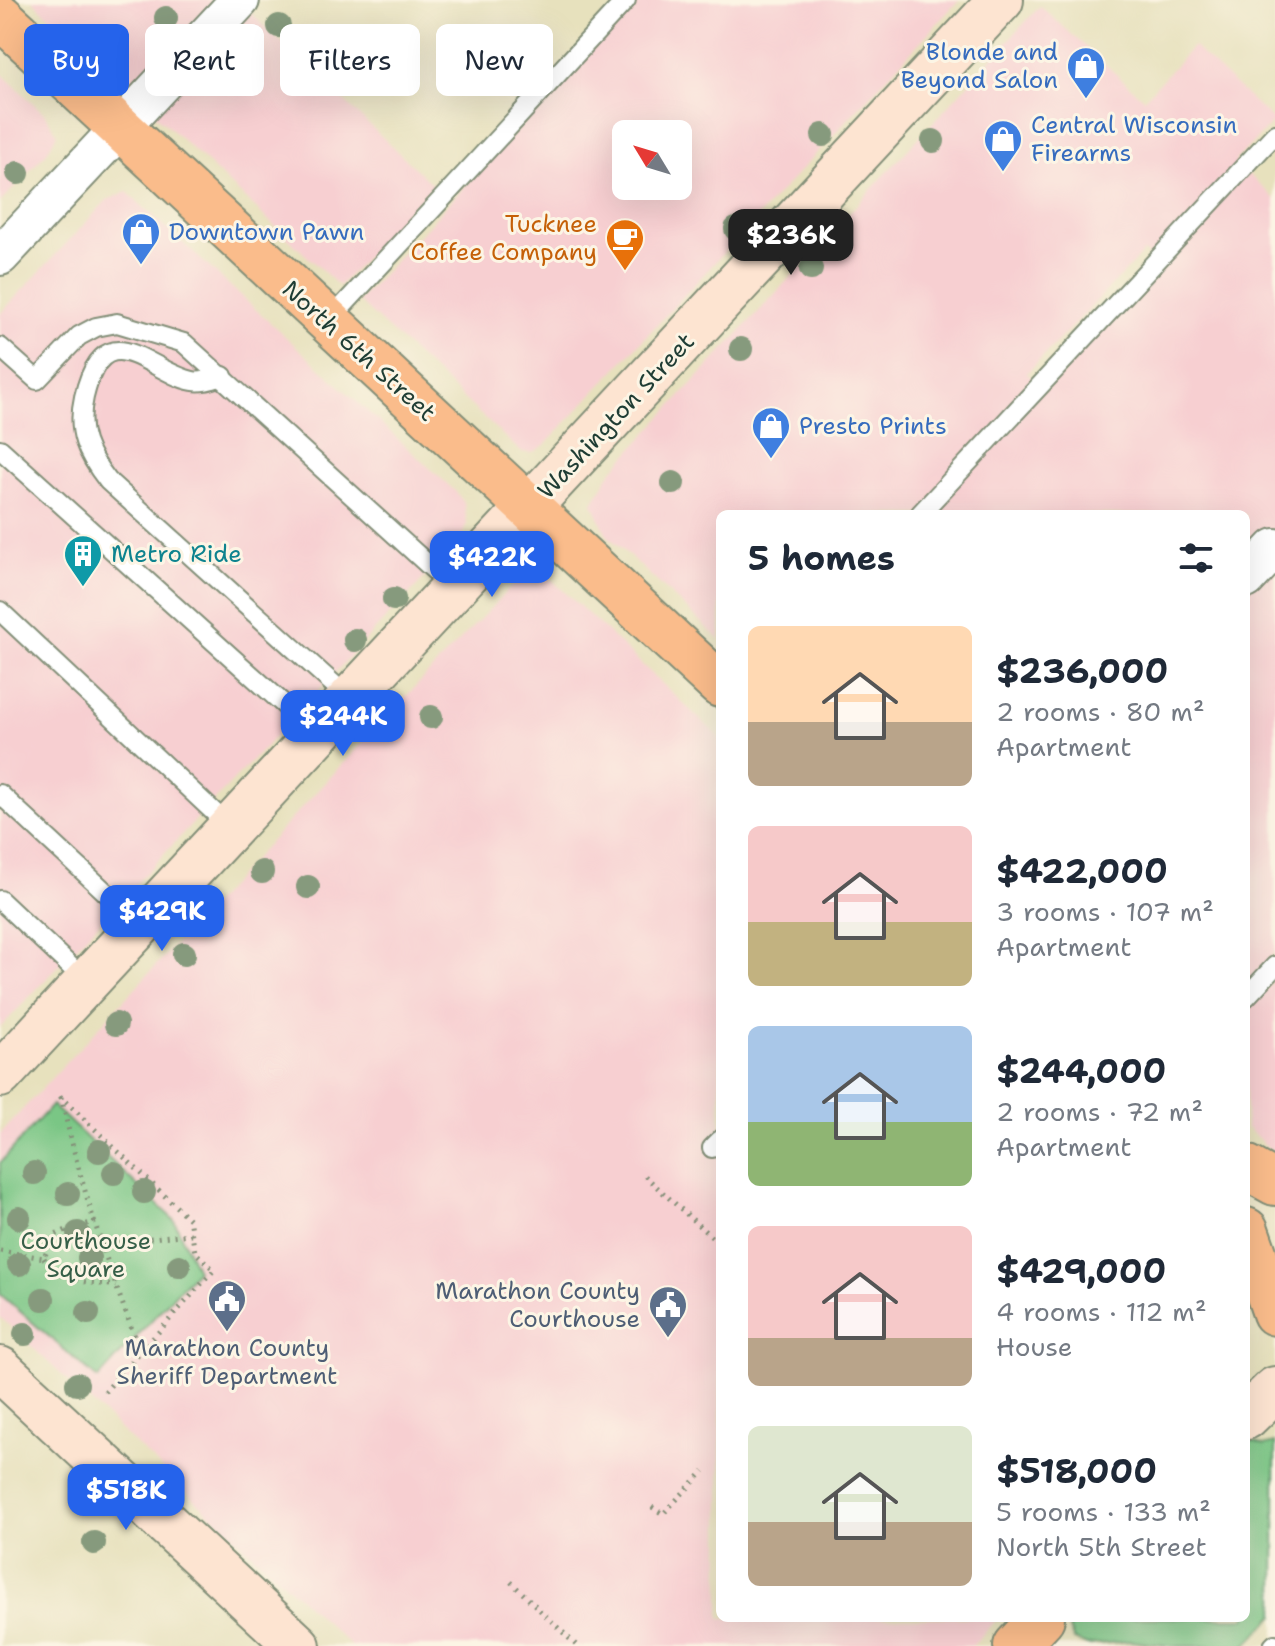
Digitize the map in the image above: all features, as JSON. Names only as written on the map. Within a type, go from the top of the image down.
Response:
[{"type":"main road","name":"North 6th Street","points":[[0,16],[716,681]]},
{"type":"main road","points":[[1250,1169],[1275,1183]]},
{"type":"main road","points":[[1250,1241],[1275,1313]]},
{"type":"main road","points":[[1016,1646],[1038,1622]]},
{"type":"street","points":[[0,256],[240,0]]},
{"type":"street","name":"Washington Street","points":[[5,1061],[141,925],[1001,0]]},
{"type":"street","points":[[1250,575],[1275,548]]},
{"type":"street","points":[[0,1369],[298,1646]]},
{"type":"street","points":[[1250,1413],[1275,1389]]},
{"type":"lane","points":[[327,323],[626,0]]},
{"type":"lane","points":[[924,510],[1275,134]]},
{"type":"lane","points":[[0,347],[37,380],[79,336],[96,327],[117,323],[184,343],[455,589]]},
{"type":"lane","points":[[223,376],[204,381],[190,380],[140,354],[119,351],[108,355],[98,365],[83,401],[80,430],[84,445],[108,481],[351,700]]},
{"type":"lane","points":[[0,449],[318,735]]},
{"type":"lane","points":[[0,611],[231,828]]},
{"type":"lane","points":[[0,794],[141,925]]},
{"type":"lane","points":[[0,900],[87,982]]},
{"type":"lane","points":[[1250,993],[1275,966]]},
{"type":"path","points":[[101,1396],[141,1352],[214,1270],[195,1252],[189,1219],[60,1096],[102,1243],[141,1352]]},
{"type":"path","points":[[645,1176],[716,1241]]},
{"type":"path","points":[[44,1258],[53,1236],[96,1222]]},
{"type":"path","points":[[102,1243],[191,1234]]},
{"type":"path","points":[[0,1251],[44,1258],[55,1273],[71,1279],[116,1286]]},
{"type":"path","points":[[652,1507],[663,1514],[704,1471]]},
{"type":"path","points":[[511,1582],[577,1646]]},
{"type":"shaded area","points":[[32,0],[237,0],[262,24],[145,24],[145,96],[264,96],[264,25],[280,41],[280,96],[339,96],[434,186],[339,286],[129,90],[129,24],[58,24]]},
{"type":"shaded area","points":[[638,0],[959,0],[546,444],[532,453],[521,452],[358,301],[549,96],[553,96],[553,91]]},
{"type":"shaded area","points":[[1040,6],[1144,99],[1193,46],[1274,121],[1235,161],[1275,199],[1275,952],[1250,980],[1250,510],[716,510],[716,636],[607,535],[593,503],[611,472]],"holes":[[[1144,252],[1161,267],[1045,390],[1027,373]]]},
{"type":"shaded area","points":[[0,72],[46,115],[57,134],[47,152],[0,203]]},
{"type":"shaded area","points":[[127,192],[456,492],[464,503],[467,524],[460,540],[0,1028],[0,314],[107,200]]},
{"type":"shaded area","points":[[532,573],[552,580],[716,734],[716,1622],[994,1622],[972,1646],[351,1646],[0,1317],[0,1134],[368,736],[513,585]]},
{"type":"shaded area","points":[[1275,979],[1275,1154],[1250,1131],[1250,1007]]},
{"type":"green space","name":"Courthouse Square","points":[[52,1105],[174,1220],[197,1270],[98,1379],[0,1294],[0,1163]]},
{"type":"green space","points":[[1250,1441],[1263,1446],[1275,1443],[1275,1615],[1245,1646],[1173,1646],[1131,1641],[1087,1645],[1074,1640],[1069,1629],[1073,1622],[1250,1622]]},
{"type":"place","name":"Blonde and Beyond Salon","points":[[1086,100]]},
{"type":"place","name":"Central Wisconsin Firearms","points":[[1003,173]]},
{"type":"place","name":"Downtown Pawn","points":[[141,266]]},
{"type":"place","name":"Tucknee Coffee Company","points":[[625,272]]},
{"type":"place","name":"Presto Prints","points":[[771,460]]},
{"type":"place","name":"Metro Ride","points":[[83,588]]},
{"type":"place","name":"Marathon County Sheriff Department","points":[[227,1333]]},
{"type":"place","name":"Marathon County Courthouse","points":[[668,1339]]}]
